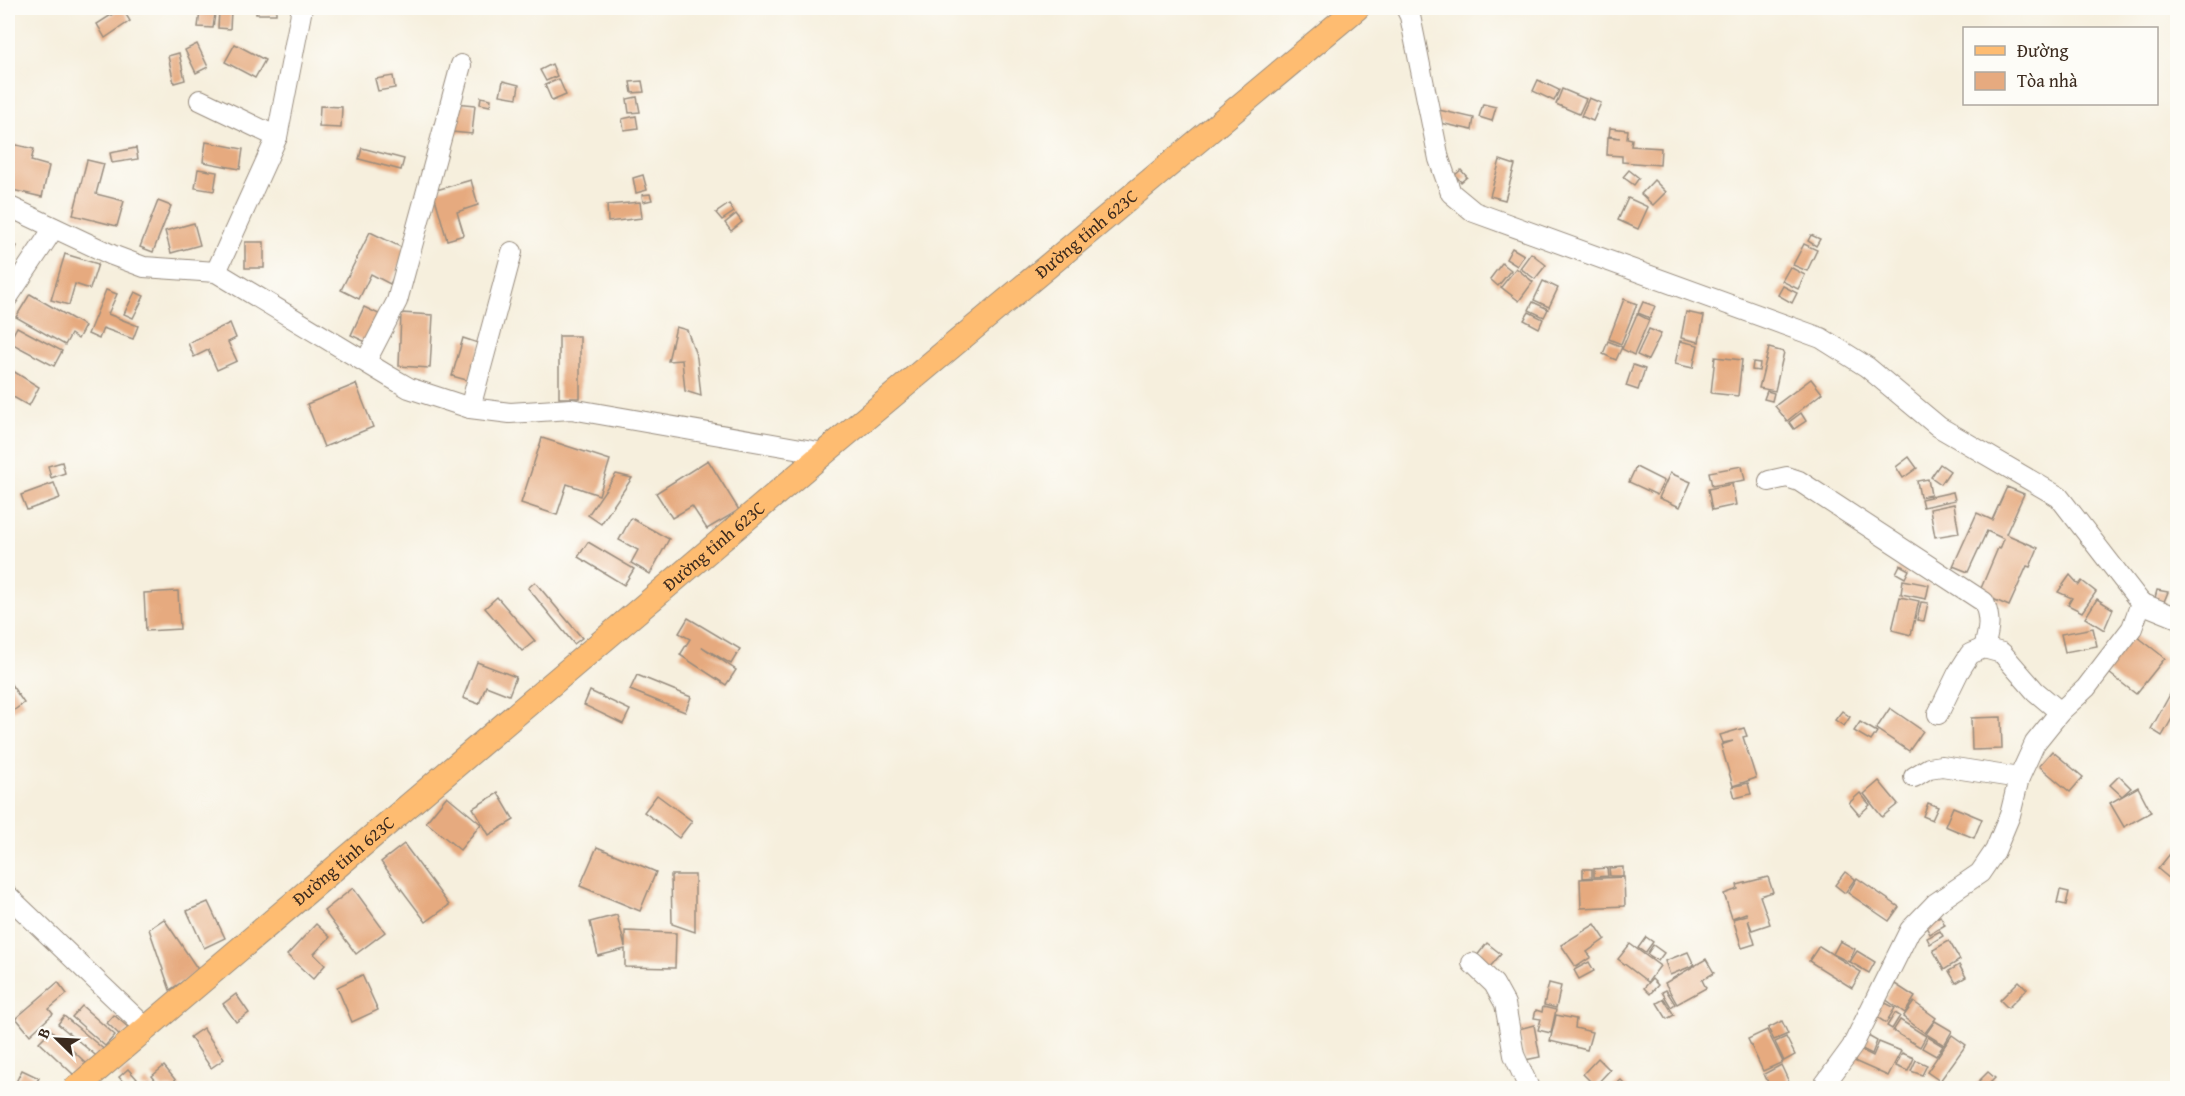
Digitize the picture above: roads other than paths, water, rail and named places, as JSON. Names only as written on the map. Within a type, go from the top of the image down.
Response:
[{"type":"main road","name":"Đường tỉnh 623C","points":[[76,1089],[824,453],[1357,8]]},
{"type":"street","points":[[216,272],[277,137],[302,8]]},
{"type":"street","points":[[1406,8],[1410,16],[1439,159],[1451,193],[1473,212],[1821,339],[1867,367],[1939,427],[2058,497],[2141,603],[2178,618]]},
{"type":"street","points":[[366,361],[398,301],[461,65]]},
{"type":"street","points":[[200,100],[277,137]]},
{"type":"street","points":[[8,206],[112,255],[144,267],[216,272],[409,388],[470,408],[510,413],[571,409],[824,453]]},
{"type":"street","points":[[8,297],[54,228]]},
{"type":"street","points":[[470,408],[512,252]]},
{"type":"street","points":[[1769,481],[1786,477],[1799,481],[1984,602],[1989,615],[1984,648]]},
{"type":"street","points":[[1822,1089],[1852,1047],[1910,930],[1936,903],[1980,873],[1995,851],[2010,815],[2019,778],[2035,743],[2060,712],[2086,688],[2132,628],[2141,603]]},
{"type":"street","points":[[1938,714],[1970,654],[1984,648],[2002,653],[2035,691],[2060,712]]},
{"type":"street","points":[[1914,777],[1929,768],[1942,766],[2019,778]]},
{"type":"street","points":[[8,896],[146,1028]]},
{"type":"street","points":[[1472,963],[1494,984],[1505,1004],[1514,1055],[1529,1089]]}]
